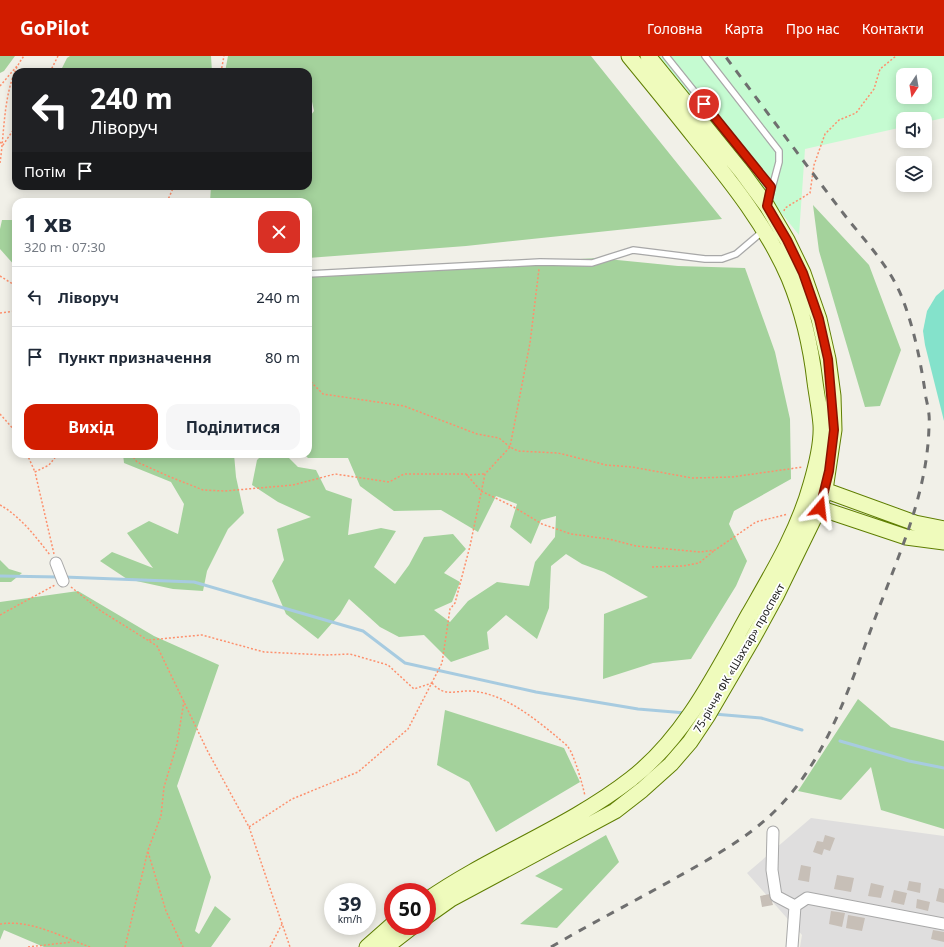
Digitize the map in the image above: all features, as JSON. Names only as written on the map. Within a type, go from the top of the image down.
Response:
[{"type":"main road","name":"75-річчя ФК «Шахтар» проспект","points":[[436,910],[451,899],[615,811],[659,775],[690,742],[708,715],[776,596],[820,508],[816,463],[821,428],[813,361],[804,323],[789,279],[764,231],[731,182],[629,56]]},
{"type":"main road","name":"75-річчя ФК «Шахтар» проспект","points":[[436,894],[574,817],[605,798],[632,778],[660,753],[697,706],[774,571],[791,539],[805,504],[818,487],[834,430],[828,359],[819,319],[803,273],[767,206],[742,172],[648,56]]},
{"type":"main road","points":[[818,487],[915,523],[944,529]]},
{"type":"main road","points":[[805,504],[906,537],[944,542]]},
{"type":"main road","points":[[368,947],[384,932]]},
{"type":"main road","points":[[386,947],[401,935]]},
{"type":"street","points":[[56,563],[63,581]]},
{"type":"street","points":[[773,832],[772,870],[776,896],[795,906]]},
{"type":"street","points":[[795,906],[808,898],[944,924]]},
{"type":"street","points":[[792,947],[795,906]]},
{"type":"lane","points":[[666,56],[771,187]]},
{"type":"lane","points":[[705,56],[779,151],[779,162],[767,206]]},
{"type":"lane","points":[[312,274],[540,262],[592,263],[633,250],[705,259],[722,259],[736,254],[764,231]]},
{"type":"path","points":[[15,68],[24,56]]},
{"type":"path","points":[[52,68],[58,56]]},
{"type":"path","points":[[222,68],[224,56]]},
{"type":"path","points":[[778,224],[785,208],[810,193],[814,165],[825,134],[838,120],[856,114],[874,89],[880,69],[896,56]]},
{"type":"path","points":[[17,68],[18,64]]},
{"type":"path","points":[[0,86],[12,71]]},
{"type":"path","points":[[0,163],[7,101],[12,84]]},
{"type":"path","points":[[3,145],[12,132]]},
{"type":"path","points":[[0,142],[3,145]]},
{"type":"path","points":[[249,827],[292,799],[358,772],[408,729],[432,683],[442,663],[450,609],[455,603],[468,553],[485,474],[510,447],[530,344],[540,262]]},
{"type":"path","points":[[0,276],[12,284]]},
{"type":"path","points":[[0,313],[12,312]]},
{"type":"path","points":[[312,383],[323,394],[404,406],[477,434],[499,438],[510,447],[518,451],[558,453],[606,465],[632,467],[692,478],[732,477],[797,468],[816,463]]},
{"type":"path","points":[[0,414],[12,428]]},
{"type":"path","points":[[29,458],[35,472],[56,563]]},
{"type":"path","points":[[35,472],[49,465],[55,458]]},
{"type":"path","points":[[134,458],[137,462],[203,490],[225,491],[293,485],[335,474],[389,482],[404,474],[485,474]]},
{"type":"path","points":[[466,474],[481,491],[512,506],[542,524],[571,534],[609,539],[636,546],[700,552],[714,550]]},
{"type":"path","points":[[0,504],[10,510],[32,532],[56,563]]},
{"type":"path","points":[[652,568],[683,566],[698,563],[714,550],[756,522],[786,515],[805,504]]},
{"type":"path","points":[[0,615],[63,581],[101,612],[157,646],[208,752],[249,827],[290,947]]},
{"type":"path","points":[[147,641],[202,635],[264,652],[326,655],[350,654],[388,665],[414,689],[432,683]]},
{"type":"path","points":[[432,683],[437,689],[444,692],[471,691],[488,694],[511,703],[546,727],[569,748],[586,801]]},
{"type":"path","points":[[125,947],[148,850],[161,816],[164,787],[177,744],[184,701]]},
{"type":"path","points":[[148,850],[166,911],[182,947]]},
{"type":"path","points":[[0,924],[7,923],[31,926],[90,947]]},
{"type":"path","points":[[270,947],[282,924]]},
{"type":"path","points":[[28,947],[74,941]]},
{"type":"shaded area","points":[[811,818],[944,836],[944,947],[800,947],[802,935],[747,873]]},
{"type":"green space","points":[[0,56],[15,56],[4,71],[0,73]]},
{"type":"green space","points":[[70,56],[211,56],[212,68],[62,68],[67,58]]},
{"type":"green space","points":[[228,56],[591,56],[722,219],[466,246],[312,258],[312,198],[210,198],[211,190],[312,190],[312,114],[314,111],[312,102],[312,68],[226,68]]},
{"type":"green space","points":[[655,56],[944,56],[944,118],[932,121],[932,112],[896,112],[896,129],[805,149],[799,235]]},
{"type":"green space","points":[[813,205],[869,265],[901,350],[880,406],[865,407],[819,251]]},
{"type":"green space","points":[[2,220],[12,220],[12,262],[0,249],[0,229]]},
{"type":"green space","points":[[597,258],[678,266],[745,268],[775,352],[790,419],[791,479],[734,511],[729,524],[747,561],[736,586],[691,659],[653,663],[603,679],[604,614],[648,597],[604,572],[582,564],[566,554],[551,566],[549,608],[537,639],[506,615],[487,632],[489,649],[451,662],[424,635],[399,637],[380,627],[349,599],[340,614],[318,639],[286,614],[272,581],[284,560],[277,529],[311,517],[278,502],[252,485],[257,460],[259,458],[289,458],[298,467],[316,470],[326,490],[352,499],[348,535],[381,528],[396,531],[374,567],[395,584],[409,565],[424,537],[453,534],[466,549],[444,573],[460,582],[452,602],[434,610],[450,622],[468,601],[497,582],[529,586],[535,562],[555,537],[556,516],[541,520],[531,544],[510,527],[517,504],[496,496],[478,532],[441,510],[394,511],[360,486],[348,458],[312,458],[312,275]]},
{"type":"green space","points":[[944,289],[944,421],[925,345],[923,331],[927,311],[936,296]]},
{"type":"green space","points":[[123,458],[234,458],[236,477],[244,513],[228,529],[207,571],[203,591],[173,589],[127,579],[100,561],[112,552],[153,568],[127,533],[149,521],[178,534],[184,504],[171,482],[124,463]]},
{"type":"green space","points":[[0,560],[9,569],[22,573],[11,582],[0,582]]},
{"type":"green space","points":[[78,591],[154,636],[219,665],[177,786],[211,877],[195,931],[199,934],[215,906],[231,919],[211,947],[44,947],[4,930],[0,940],[0,602]]},
{"type":"green space","points":[[858,699],[891,727],[944,741],[944,829],[881,810],[871,767],[841,800],[798,791]]},
{"type":"green space","points":[[445,710],[564,748],[580,782],[496,832],[469,782],[437,765]]},
{"type":"green space","points":[[606,835],[619,862],[557,928],[520,924],[563,889],[535,876]]},
{"type":"building","points":[[825,835],[835,838],[830,851],[824,849],[822,855],[813,852],[817,841],[823,842]]},
{"type":"building","points":[[801,865],[811,867],[809,882],[798,880]]},
{"type":"building","points":[[837,875],[854,878],[851,892],[834,889]]},
{"type":"building","points":[[909,881],[921,883],[920,893],[907,890]]},
{"type":"building","points":[[871,883],[884,886],[881,898],[868,896]]},
{"type":"building","points":[[939,888],[944,889],[944,903],[936,901]]},
{"type":"building","points":[[894,890],[907,893],[904,905],[891,902]]},
{"type":"building","points":[[770,894],[773,905],[762,907],[760,896]]},
{"type":"building","points":[[917,899],[930,902],[928,911],[916,908]]},
{"type":"building","points":[[831,911],[845,913],[842,927],[829,924]]},
{"type":"building","points":[[848,915],[865,918],[862,931],[846,928]]},
{"type":"building","points":[[933,930],[944,932],[944,942],[931,939]]},
{"type":"waterway","points":[[0,576],[59,577]]},
{"type":"waterway","points":[[64,577],[194,582],[363,631],[405,663],[536,692],[638,709],[686,713]]},
{"type":"waterway","points":[[714,714],[761,718],[802,730]]},
{"type":"waterway","points":[[840,741],[909,761],[944,768]]},
{"type":"railway","points":[[551,947],[727,848],[765,820],[776,810],[794,789],[810,767],[824,743],[848,692],[903,544],[924,474],[929,412],[922,372],[910,320],[896,284],[875,252],[843,213],[725,56]]},
{"type":"route","points":[[704,104],[771,187],[767,206],[787,240],[803,273],[819,319],[828,359],[833,396],[834,430],[829,471],[820,508]]}]
